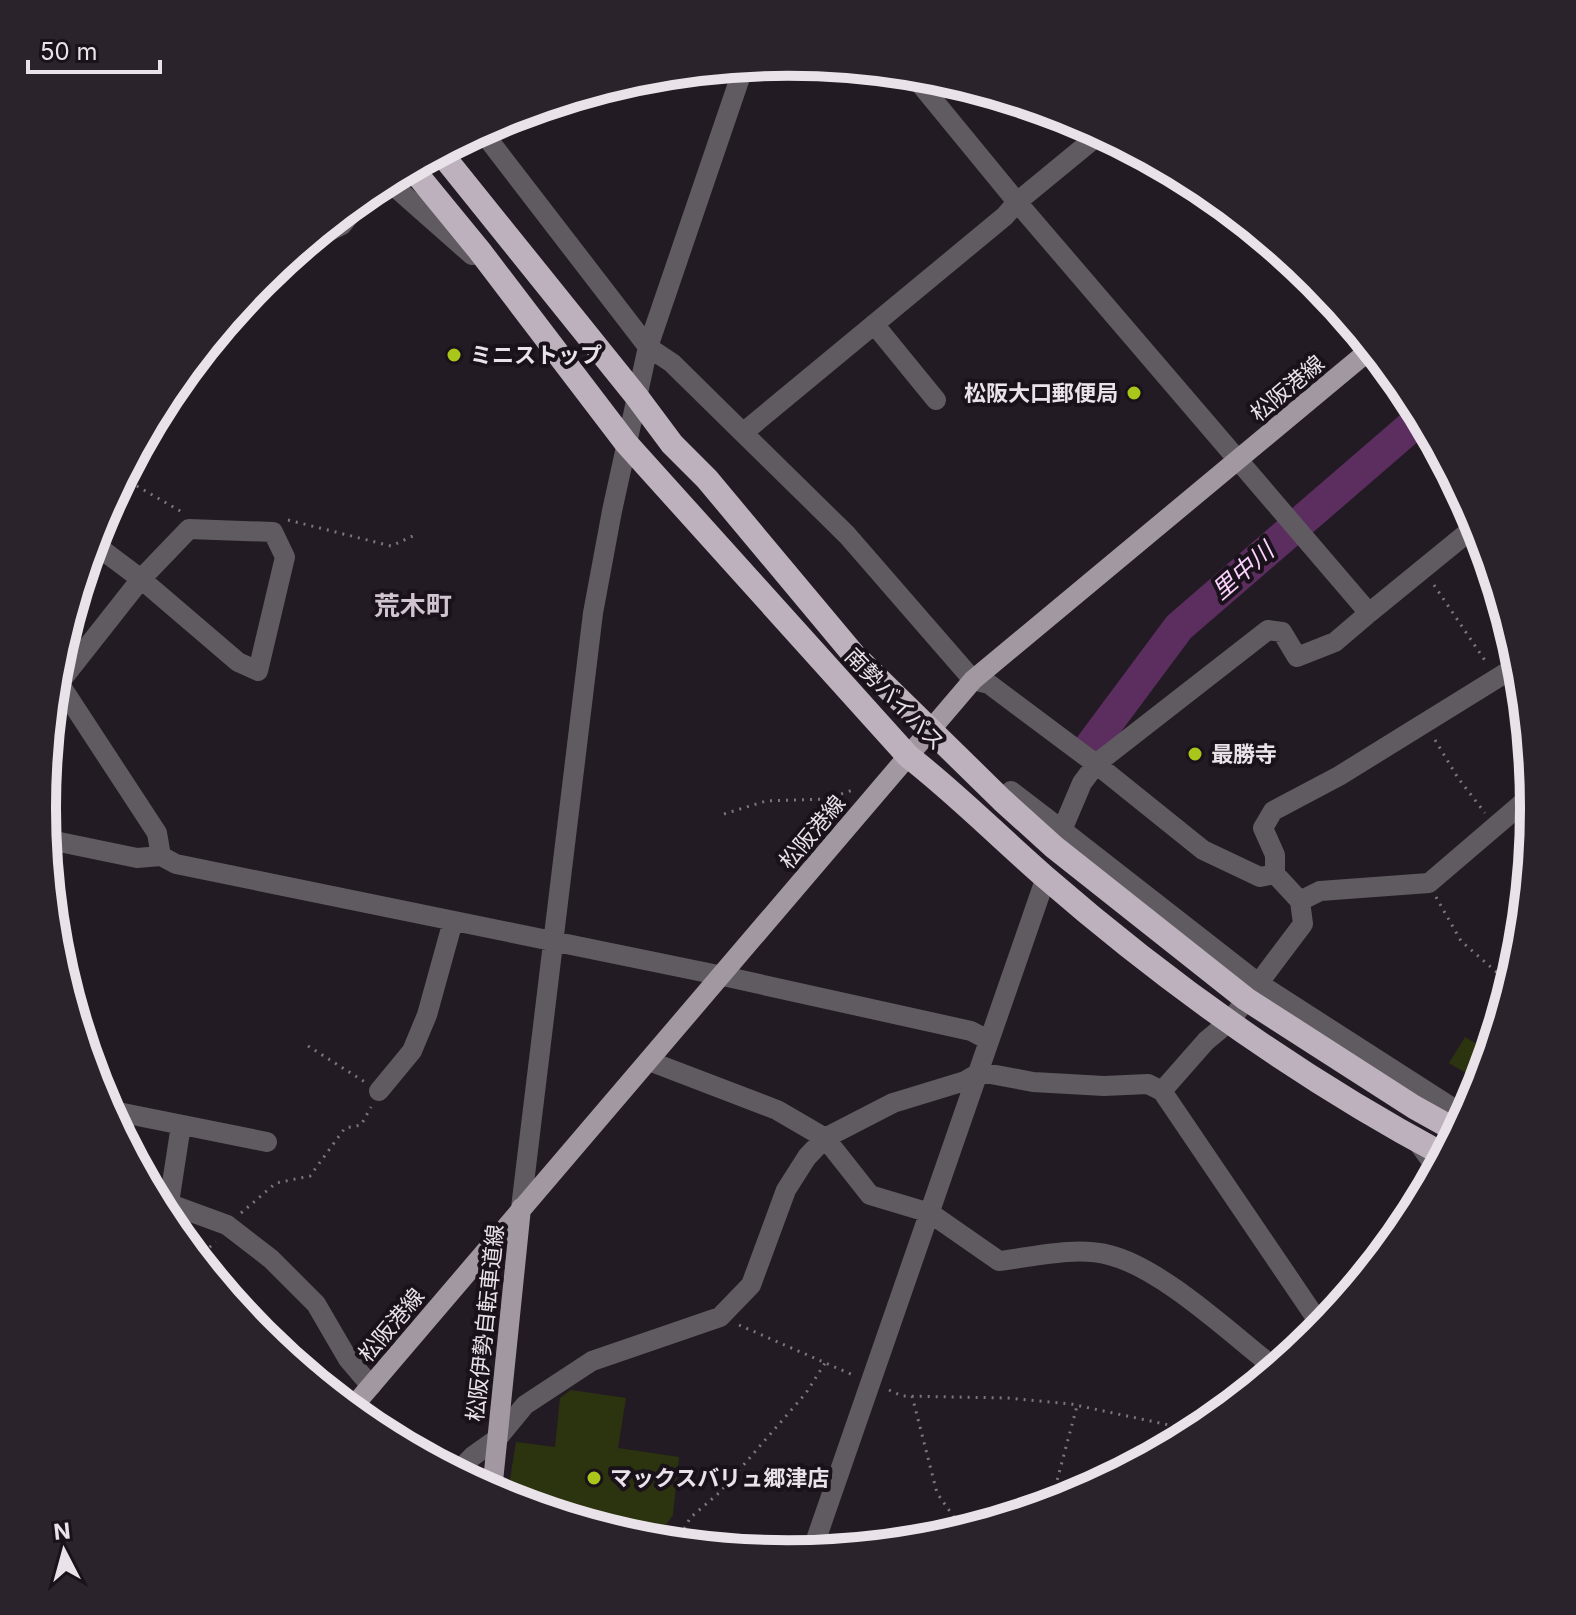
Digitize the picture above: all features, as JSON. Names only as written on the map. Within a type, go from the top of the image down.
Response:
[{"type":"highway","name":"南勢バイパス","points":[[447,160],[672,444],[707,479],[854,655],[1002,800],[1054,847],[1414,1107],[1447,1126]]},
{"type":"highway","name":"南勢バイパス","points":[[418,176],[479,250],[626,443],[908,756],[941,781],[1046,877],[1201,1004],[1373,1117],[1435,1150]]},
{"type":"main road","name":"松阪港線","points":[[359,1400],[973,680],[1363,355]]},
{"type":"main road","name":"松阪伊勢自転車道線","points":[[493,1477],[521,1208]]},
{"type":"street","points":[[521,1208],[593,613],[648,347],[740,77]]},
{"type":"street","points":[[924,89],[1017,202],[1369,613]]},
{"type":"street","points":[[492,138],[648,347],[672,363],[847,535],[973,680],[989,684],[1203,850],[1260,877],[1275,874]]},
{"type":"street","points":[[744,432],[1091,141]]},
{"type":"street","points":[[397,189],[472,255],[479,250]]},
{"type":"street","points":[[874,324],[936,400]]},
{"type":"street","points":[[70,664],[141,579],[189,529],[273,532],[285,557],[258,671],[238,662],[141,579],[103,551]]},
{"type":"street","points":[[1062,830],[1082,783],[1096,764],[1268,630],[1282,632],[1297,657],[1335,642],[1466,533]]},
{"type":"street","points":[[1162,1091],[1206,1041],[1230,1021],[1303,924],[1300,901],[1275,874],[1275,855],[1263,828],[1273,811],[1339,776],[1507,672]]},
{"type":"street","points":[[65,693],[157,833],[161,856]]},
{"type":"street","points":[[1002,800],[1011,791],[1062,830],[1252,991],[1454,1110]]},
{"type":"street","points":[[1300,901],[1320,891],[1429,883],[1520,805]]},
{"type":"street","points":[[57,842],[137,858],[161,856],[176,864],[723,976],[971,1031],[988,1040]]},
{"type":"street","points":[[816,1539],[1046,877]]},
{"type":"street","points":[[379,1091],[412,1051],[427,1015],[453,921]]},
{"type":"street","points":[[649,1061],[777,1110],[825,1138],[870,1195],[930,1213],[999,1261],[1072,1252],[1107,1254],[1139,1267],[1165,1282],[1267,1361]]},
{"type":"street","points":[[465,1464],[497,1439],[525,1405],[592,1361],[720,1317],[751,1285],[786,1190],[807,1157],[825,1138],[893,1103],[965,1081],[980,1072],[1033,1082],[1104,1086],[1148,1084],[1162,1091],[1314,1316]]},
{"type":"street","points":[[123,1113],[267,1142]]},
{"type":"street","points":[[165,1191],[181,1125]]},
{"type":"street","points":[[1416,1140],[1430,1159]]},
{"type":"street","points":[[176,1209],[227,1225],[271,1259],[316,1304],[348,1359],[371,1386]]},
{"type":"path","points":[[1423,569],[1496,678]]},
{"type":"path","points":[[1425,724],[1458,778],[1495,825]]},
{"type":"path","points":[[724,814],[766,801],[826,799],[857,789],[873,798]]},
{"type":"path","points":[[1429,883],[1461,941],[1500,975]]},
{"type":"path","points":[[205,1250],[224,1235],[227,1225],[276,1183],[310,1176],[345,1128],[361,1125],[379,1091],[308,1046]]},
{"type":"path","points":[[720,1317],[902,1396],[1008,1398],[1077,1405],[1177,1427]]},
{"type":"path","points":[[683,1531],[690,1518],[720,1492],[806,1393],[825,1363]]},
{"type":"path","points":[[912,1396],[937,1493],[956,1520]]},
{"type":"path","points":[[1055,1489],[1077,1405]]},
{"type":"building","points":[[1465,1037],[1480,1046],[1469,1075],[1449,1063]]},
{"type":"building","name":"マックスバリュ郷津店","points":[[571,1390],[626,1398],[618,1448],[679,1457],[673,1515],[664,1528],[599,1515],[509,1484],[516,1442],[555,1447],[560,1398]]},
{"type":"waterway","name":"里中川","points":[[1089,748],[1179,627],[1412,426]]},
{"type":"place","name":"ミニストップ","points":[[454,355]]},
{"type":"place","name":"松阪大口郵便局","points":[[1134,393]]},
{"type":"place","name":"最勝寺","points":[[1195,754]]},
{"type":"place","name":"マックスバリュ郷津店","points":[[594,1478]]},
{"type":"district","name":"荒木町","points":[[413,606]]}]
